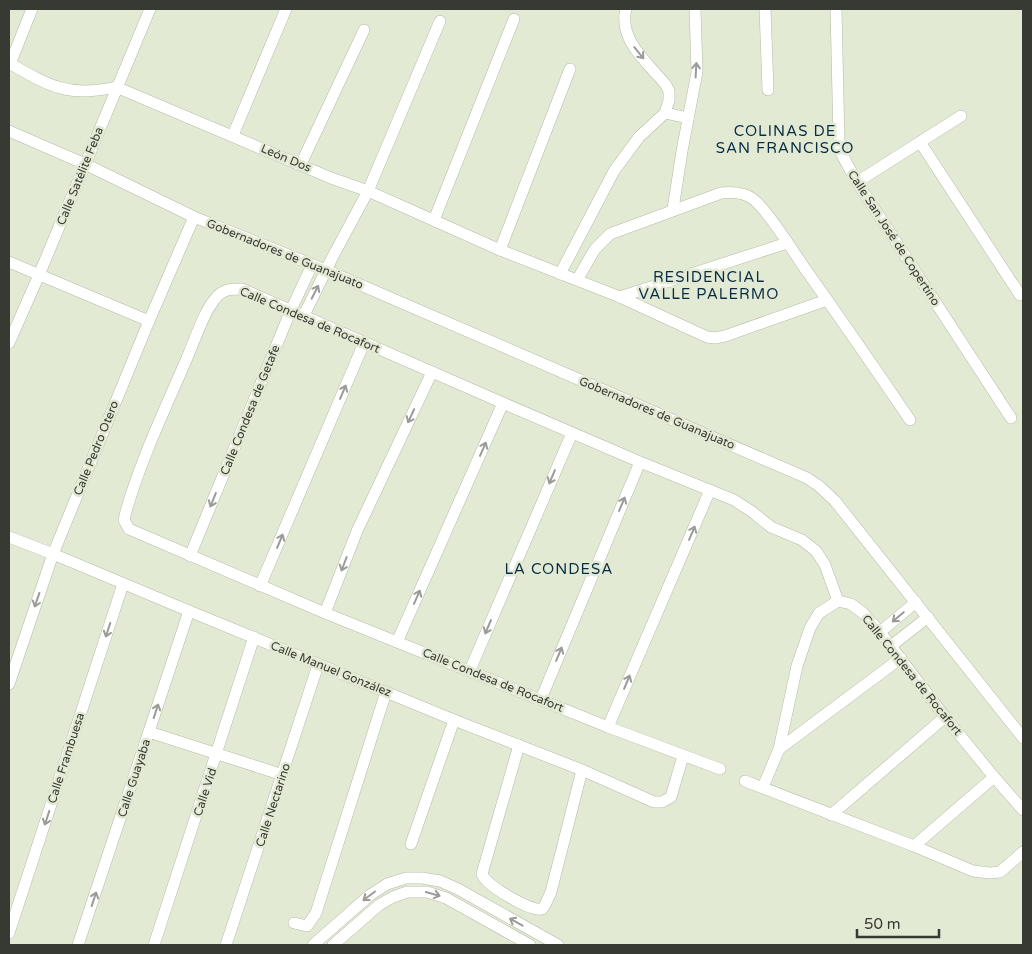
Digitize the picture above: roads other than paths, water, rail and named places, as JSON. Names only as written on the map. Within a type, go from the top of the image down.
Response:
[{"type":"street","points":[[32,9],[9,63],[37,79],[69,90],[88,92],[116,87]]},
{"type":"street","name":"Calle Satélite Feba","points":[[9,343],[150,9]]},
{"type":"street","points":[[233,135],[286,9]]},
{"type":"street","points":[[560,274],[614,171],[640,137],[665,113],[670,100],[666,85],[634,48],[627,35],[624,23],[626,9]]},
{"type":"street","points":[[673,209],[697,72],[695,9]]},
{"type":"street","points":[[764,9],[768,90]]},
{"type":"street","name":"Calle San José de Copertino","points":[[836,9],[839,140],[841,153],[857,182],[1010,418]]},
{"type":"street","points":[[434,220],[514,19]]},
{"type":"street","points":[[304,315],[368,191],[440,20]]},
{"type":"street","points":[[301,164],[364,30]]},
{"type":"street","points":[[500,250],[570,69]]},
{"type":"street","name":"León Dos","points":[[116,87],[368,191],[500,250],[620,297],[707,337],[725,336],[827,300]]},
{"type":"street","points":[[665,113],[688,118]]},
{"type":"street","points":[[857,182],[961,116]]},
{"type":"street","name":"Gobernadores de Guanajuato","points":[[9,131],[85,164],[194,217],[326,270],[807,478],[835,501],[1023,738]]},
{"type":"street","points":[[920,142],[1020,295]]},
{"type":"street","points":[[577,280],[595,249],[610,234],[673,209],[721,193],[741,193],[760,204],[910,420]]},
{"type":"street","name":"Calle Pedro Otero","points":[[9,684],[53,554],[194,217]]},
{"type":"street","points":[[620,297],[787,243]]},
{"type":"street","points":[[9,262],[149,321]]},
{"type":"street","name":"Calle Condesa de Getafe","points":[[190,556],[312,265]]},
{"type":"street","name":"Calle Condesa de Rocafort","points":[[720,769],[608,727],[325,613],[134,532],[126,526],[124,515],[143,461],[215,299],[222,292],[230,289],[242,289],[572,433],[734,500],[771,527],[810,545],[825,565],[838,601],[851,604],[863,613],[880,632],[945,717],[1023,810]]},
{"type":"street","points":[[260,586],[364,343]]},
{"type":"street","points":[[325,613],[357,532],[432,372]]},
{"type":"street","points":[[397,642],[503,403]]},
{"type":"street","points":[[470,670],[572,433]]},
{"type":"street","points":[[541,699],[640,462]]},
{"type":"street","points":[[608,727],[710,490]]},
{"type":"street","name":"Calle Manuel González","points":[[9,537],[454,720],[582,770],[654,802],[662,802],[671,797],[683,756]]},
{"type":"street","name":"Calle Frambuesa","points":[[9,933],[123,584]]},
{"type":"street","points":[[762,787],[779,749],[798,666],[810,628],[820,613],[838,601]]},
{"type":"street","points":[[880,632],[916,602]]},
{"type":"street","name":"Calle Guayaba","points":[[78,945],[188,611]]},
{"type":"street","points":[[892,646],[928,617]]},
{"type":"street","name":"Calle Vid","points":[[154,945],[254,638]]},
{"type":"street","points":[[779,749],[901,658]]},
{"type":"street","name":"Calle Nectarino","points":[[226,945],[318,664]]},
{"type":"street","points":[[294,924],[307,926],[314,918],[386,692]]},
{"type":"street","points":[[832,815],[945,717]]},
{"type":"street","points":[[410,844],[454,720]]},
{"type":"street","points":[[149,732],[283,775]]},
{"type":"street","points":[[519,745],[484,866],[483,877],[488,883],[535,909],[539,910],[545,905],[552,889],[582,770]]},
{"type":"street","points":[[914,846],[994,777]]},
{"type":"street","points":[[745,781],[914,846],[973,871],[1000,872],[1023,852]]},
{"type":"street","points":[[313,945],[370,895],[387,884],[406,878],[422,878],[440,881],[458,889],[558,945]]},
{"type":"street","points":[[333,945],[379,905],[393,897],[408,892],[427,892],[446,898],[530,945]]},
{"type":"district","name":"COLINAS DE SAN FRANCISCO","points":[[785,140]]},
{"type":"district","name":"RESIDENCIAL VALLE PALERMO","points":[[709,286]]},
{"type":"district","name":"LA CONDESA","points":[[559,569]]}]
